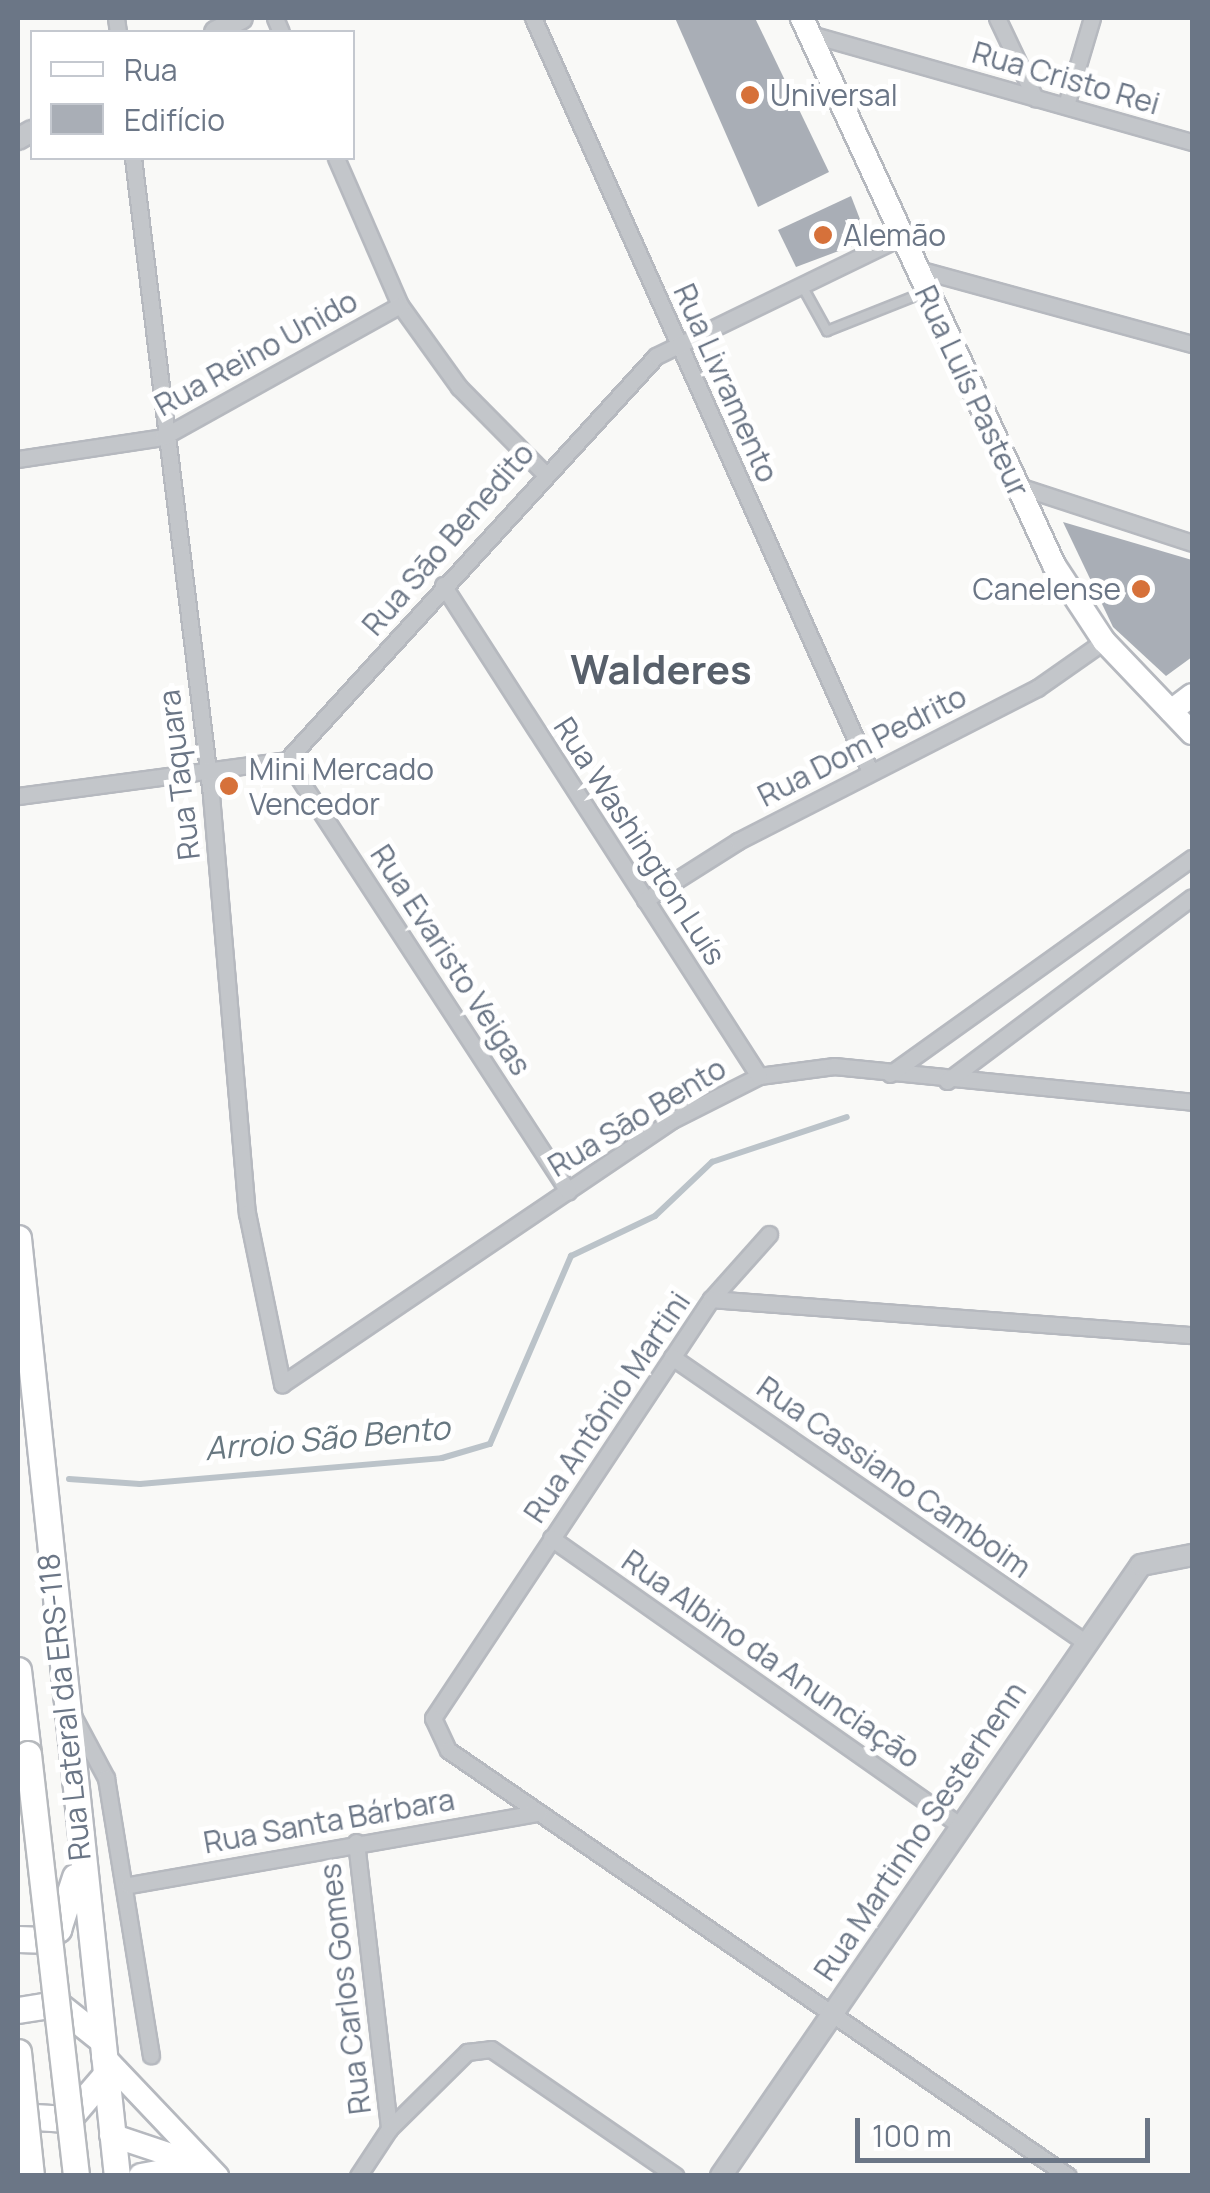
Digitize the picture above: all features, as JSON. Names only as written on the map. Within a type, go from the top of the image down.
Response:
[{"type":"main road","name":"Rua Luís Pasteur","points":[[806,26],[899,238],[1015,485],[1104,641],[1192,733]]},
{"type":"main road","points":[[1172,710],[1192,695]]},
{"type":"main road","name":"Rua Lateral da ERS-118","points":[[18,1238],[60,1693],[116,2176]]},
{"type":"main road","points":[[18,1670],[76,2176]]},
{"type":"main road","points":[[18,1938],[43,1940],[58,1929],[78,1837]]},
{"type":"main road","points":[[24,2002],[75,2010],[103,2057],[209,2170]]},
{"type":"main road","points":[[18,2052],[31,2176]]},
{"type":"main road","points":[[68,2119],[103,2057]]},
{"type":"main road","points":[[18,2116],[68,2119],[209,2170]]},
{"type":"main road","points":[[141,2176],[209,2170]]},
{"type":"street","points":[[219,30],[242,18]]},
{"type":"street","name":"Rua Livramento","points":[[533,18],[870,770]]},
{"type":"street","points":[[997,18],[1035,98]]},
{"type":"street","points":[[1066,106],[1092,18]]},
{"type":"street","name":"Rua Cristo Rei","points":[[806,26],[1035,98],[1192,142]]},
{"type":"street","name":"Rua Taquara","points":[[132,160],[208,768],[247,1214],[282,1384]]},
{"type":"street","points":[[337,160],[400,305],[458,386],[542,471]]},
{"type":"street","name":"Rua São Benedito","points":[[287,760],[542,471],[678,342],[899,238]]},
{"type":"street","points":[[914,268],[1192,344]]},
{"type":"street","name":"Rua Reino Unido","points":[[18,459],[164,437],[400,305]]},
{"type":"street","points":[[1015,485],[1192,543]]},
{"type":"street","name":"Rua Washington Luís","points":[[442,586],[759,1076]]},
{"type":"street","name":"Rua Dom Pedrito","points":[[645,900],[870,770],[1037,688],[1104,641]]},
{"type":"street","points":[[18,796],[287,760]]},
{"type":"street","name":"Rua Evaristo Veigas","points":[[287,760],[568,1190]]},
{"type":"street","points":[[890,1074],[1192,858]]},
{"type":"street","points":[[947,1081],[1192,897]]},
{"type":"street","points":[[1081,938],[1100,964]]},
{"type":"street","name":"Rua São Bento","points":[[282,1384],[568,1190],[759,1076],[834,1066],[947,1081],[1192,1102]]},
{"type":"street","points":[[711,1300],[769,1234]]},
{"type":"street","name":"Rua Antônio Martini","points":[[448,1750],[433,1718],[711,1300],[1192,1335]]},
{"type":"street","name":"Rua Cassiano Camboim","points":[[672,1357],[1084,1642]]},
{"type":"street","name":"Rua Albino da Anunciação","points":[[551,1538],[959,1825]]},
{"type":"street","name":"Rua Martinho Sesterhenn","points":[[721,2176],[1084,1642],[1141,1566],[1192,1555]]},
{"type":"street","points":[[60,1693],[106,1778],[130,1884],[151,2055]]},
{"type":"street","name":"Rua Santa Bárbara","points":[[448,1750],[1068,2176]]},
{"type":"street","name":"Rua Santa Bárbara","points":[[130,1884],[539,1813]]},
{"type":"street","name":"Rua Carlos Gomes","points":[[356,1842],[389,2129]]},
{"type":"street","points":[[358,2176],[389,2129],[467,2052],[491,2049],[676,2176]]},
{"type":"lane","points":[[801,283],[827,331],[925,292]]},
{"type":"building","name":"Universal","points":[[675,18],[755,18],[829,172],[758,207]]},
{"type":"building","name":"Alemão","points":[[851,196],[868,240],[796,267],[778,230]]},
{"type":"building","name":"Canelense","points":[[1063,522],[1192,560],[1192,657],[1166,676],[1113,627]]},
{"type":"waterway","name":"Arroio São Bento","points":[[69,1479],[140,1484],[442,1458],[490,1444],[571,1256],[655,1216],[712,1162],[847,1117]]},
{"type":"place","name":"Universal","points":[[750,95]]},
{"type":"place","name":"Alemão","points":[[823,235]]},
{"type":"place","name":"Canelense","points":[[1141,589]]},
{"type":"place","name":"Mini Mercado Vencedor","points":[[229,786]]},
{"type":"district","name":"Walderes","points":[[661,669]]}]
